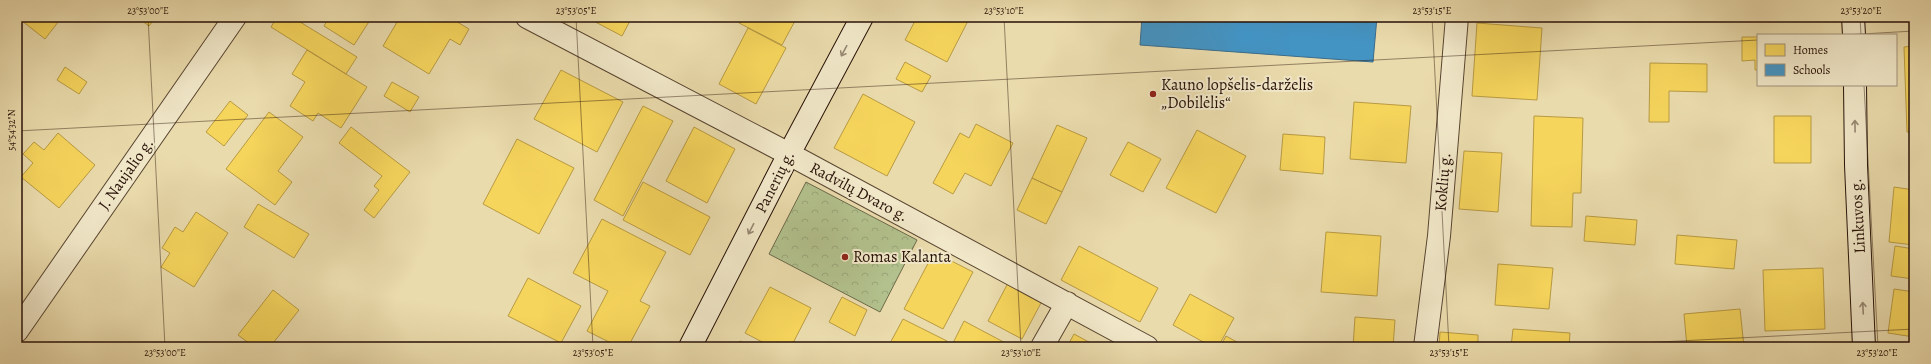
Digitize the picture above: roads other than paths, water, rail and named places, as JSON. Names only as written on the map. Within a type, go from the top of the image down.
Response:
[{"type":"street","name":"J. Naujalio g.","points":[[17,331],[235,17]]},
{"type":"street","name":"Radvilų Dvaro g.","points":[[527,17],[789,154],[1147,347]]},
{"type":"street","name":"Panerių g.","points":[[690,347],[789,154],[862,17]]},
{"type":"street","name":"Koklių g.","points":[[1425,347],[1439,236],[1458,17]]},
{"type":"street","points":[[1853,17],[1854,34]]},
{"type":"street","name":"Linkuvos g.","points":[[1854,86],[1864,347]]},
{"type":"street","points":[[1042,347],[1067,303]]},
{"type":"place","name":"Kauno lopšelis-darželis „Dobilėlis“","points":[[1153,94]]},
{"type":"place","name":"Romas Kalanta","points":[[845,257]]}]
